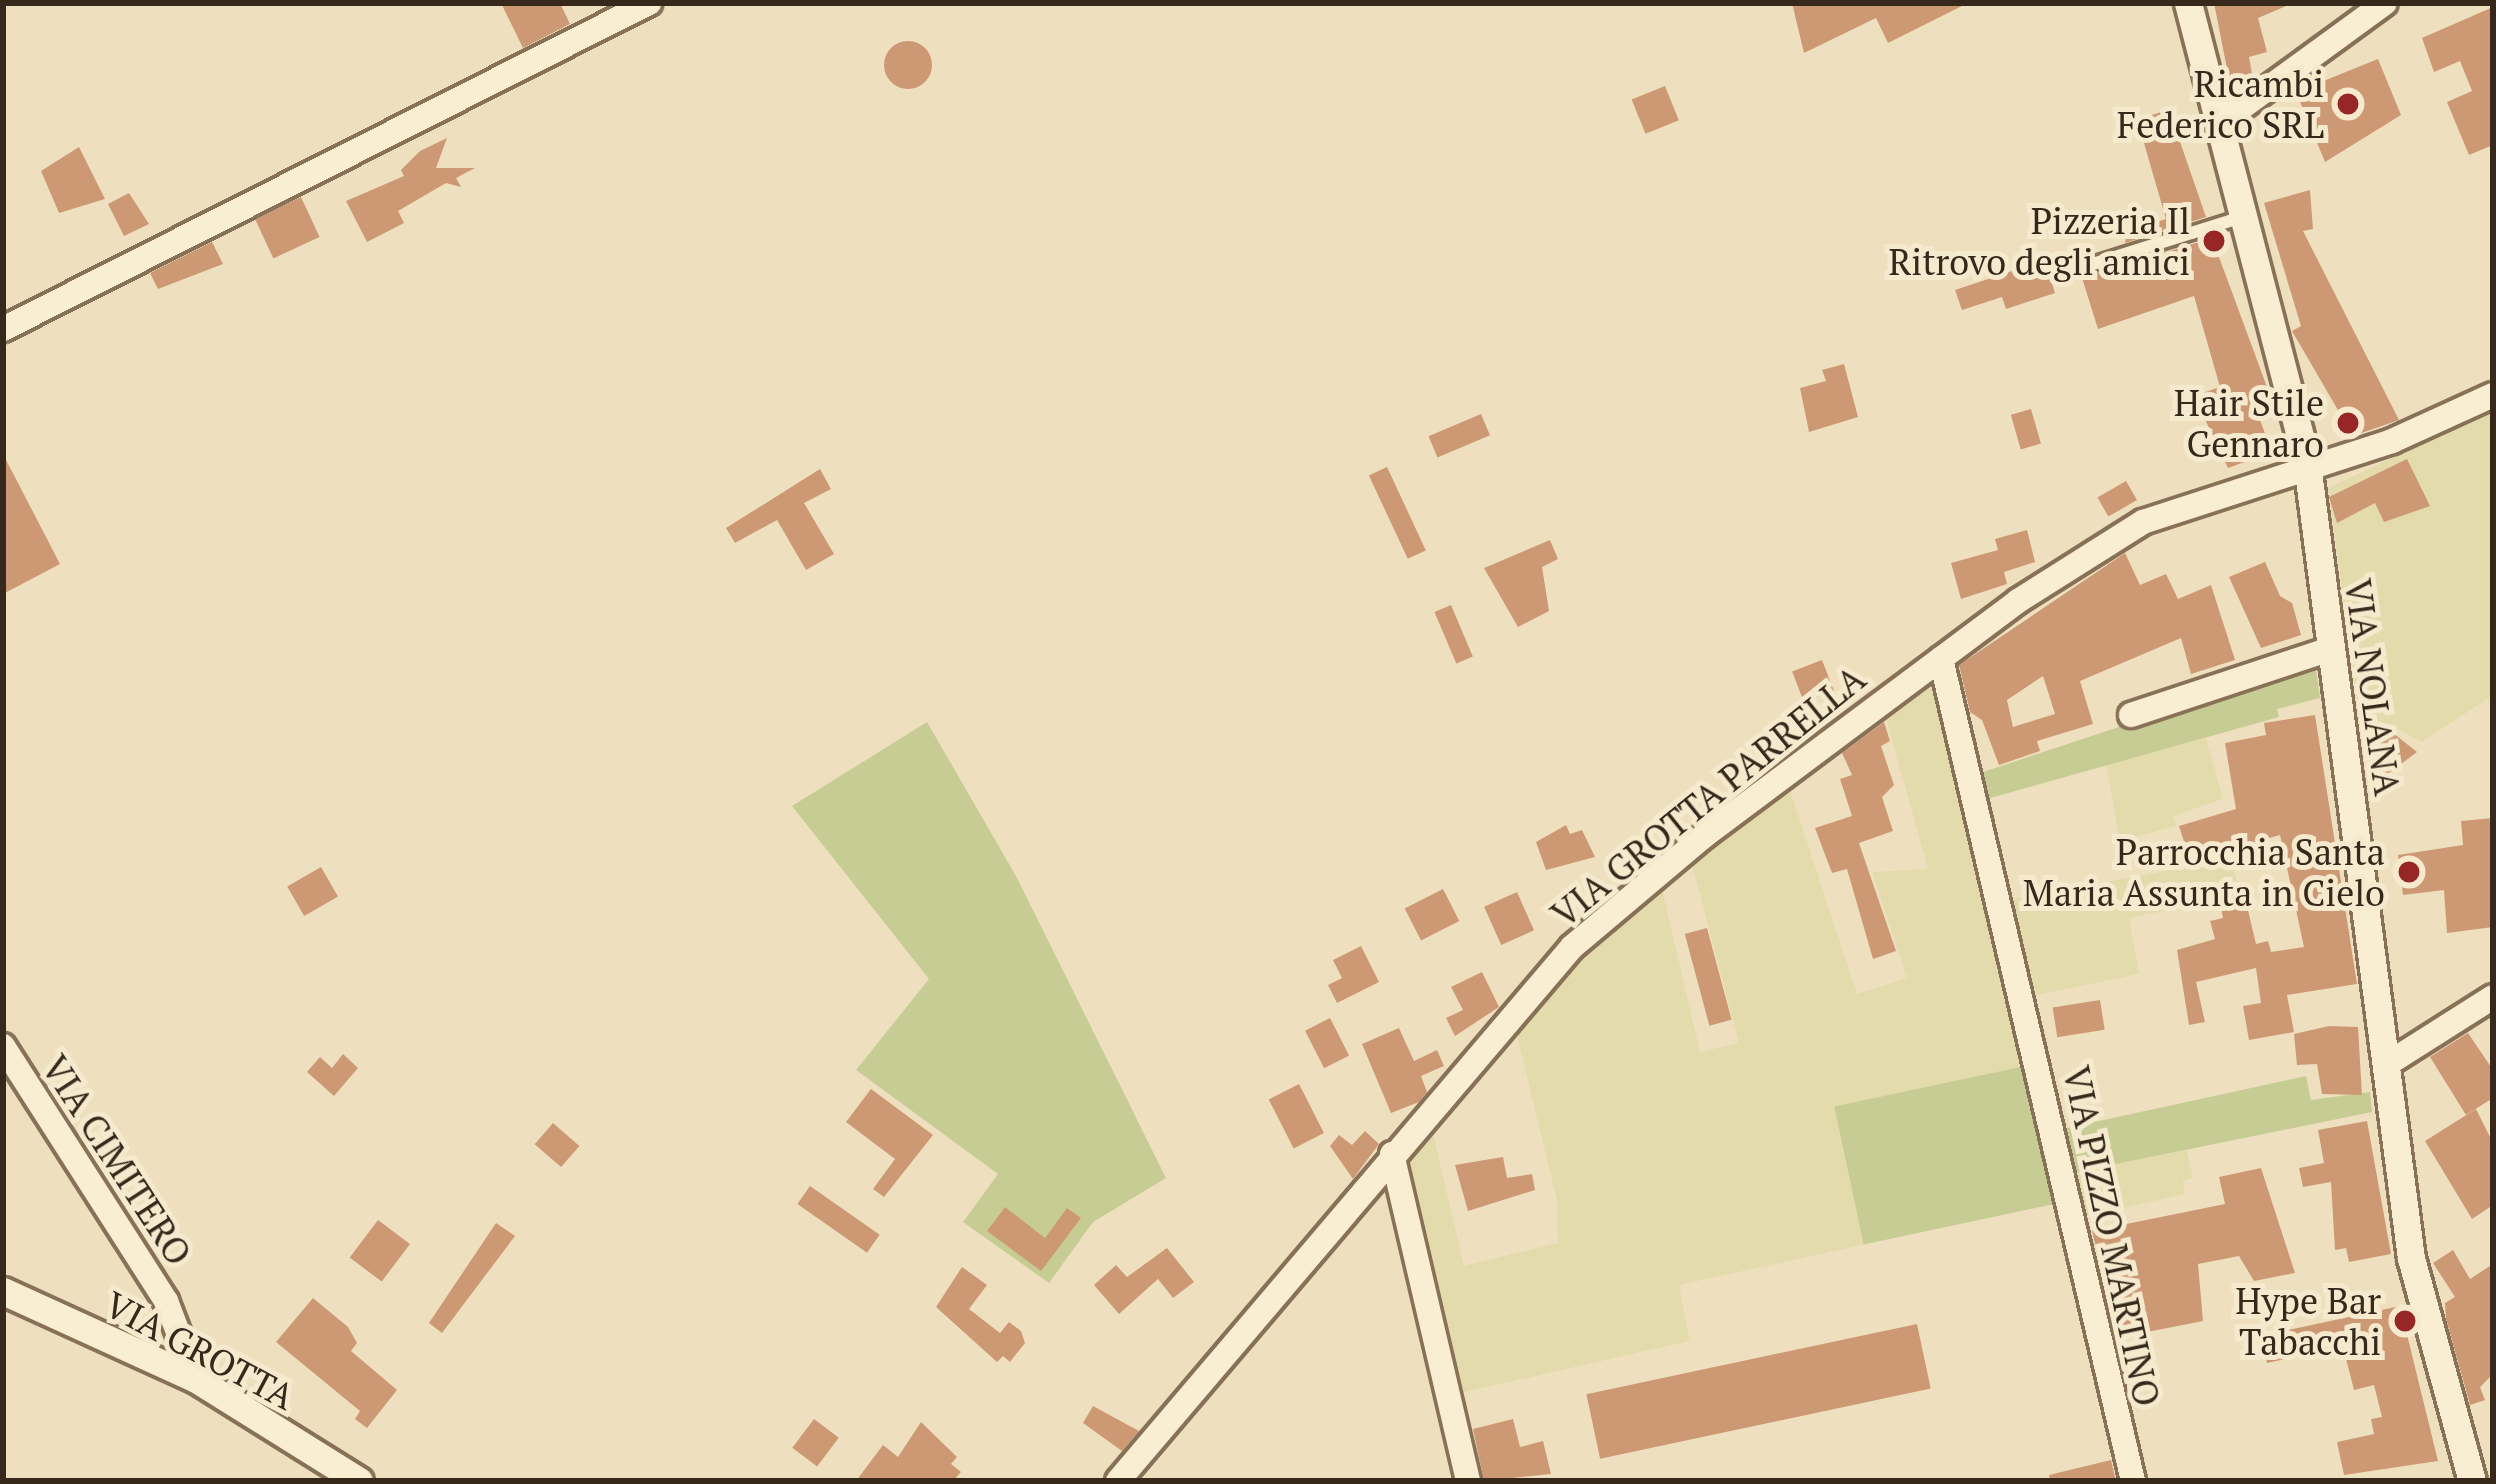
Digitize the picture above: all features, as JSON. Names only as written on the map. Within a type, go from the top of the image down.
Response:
[{"type":"street","points":[[3,329],[650,3]]},
{"type":"street","name":"VIA NOLANA","points":[[2188,3],[2307,464],[2411,1258],[2472,1481]]},
{"type":"street","points":[[2219,124],[2385,3]]},
{"type":"street","name":"VIA GROTTA PARRELLA","points":[[1118,1481],[1391,1154],[1620,903],[1941,658],[2143,522],[2307,464],[2392,441],[2493,395]]},
{"type":"street","points":[[2131,715],[2331,649]]},
{"type":"street","name":"VIA PIZZO MARTINO","points":[[1941,658],[2026,1005],[2133,1481]]},
{"type":"street","points":[[2389,1063],[2493,997]]},
{"type":"street","name":"VIA CIMITERO","points":[[3,1046],[166,1301],[196,1379]]},
{"type":"street","points":[[1391,1154],[1468,1481]]},
{"type":"street","name":"VIA GROTTA","points":[[3,1292],[196,1379],[359,1481]]},
{"type":"lane","points":[[2077,269],[2244,216]]},
{"type":"shaded area","points":[[2493,411],[2493,695],[2422,742],[2391,726],[2363,742],[2328,488]]},
{"type":"shaded area","points":[[1937,669],[2030,1065],[1837,1112],[1866,1244],[1679,1285],[1690,1341],[1455,1394],[1405,1160],[1431,1125],[1464,1266],[1558,1243],[1557,1201],[1516,1031],[1598,936],[1661,885],[1700,1052],[1739,1043],[1691,861],[1787,781],[1857,994],[1907,978],[1872,872],[1928,869],[1883,708]]},
{"type":"shaded area","points":[[2206,738],[2223,799],[2173,816],[2176,826],[2120,841],[2106,765]]},
{"type":"shaded area","points":[[2230,859],[2242,895],[2129,918],[2139,974],[2032,996],[2009,900]]},
{"type":"shaded area","points":[[2187,1150],[2193,1178],[2183,1181],[2185,1194],[2083,1217],[2072,1173]]},
{"type":"green space","points":[[2315,662],[2320,698],[2277,709],[2279,717],[1983,800],[1977,774]]},
{"type":"green space","points":[[927,722],[1016,876],[1166,1178],[1093,1222],[1049,1283],[963,1222],[998,1174],[856,1070],[929,979],[792,806]]},
{"type":"green space","points":[[2030,1065],[2059,1203],[1864,1245],[1834,1107]]},
{"type":"green space","points":[[2306,1076],[2311,1100],[2370,1092],[2372,1112],[2072,1173],[2062,1129]]},
{"type":"building","points":[[501,3],[560,3],[570,24],[523,48]]},
{"type":"building","points":[[1792,3],[1968,3],[1888,43],[1876,18],[1804,53]]},
{"type":"building","points":[[2214,3],[2293,3],[2258,18],[2267,52],[2249,57],[2253,79],[2230,84]]},
{"type":"building","points":[[2493,7],[2493,145],[2469,155],[2447,102],[2472,91],[2460,61],[2434,72],[2422,38]]},
{"type":"building","points":[[908,41],[925,48],[932,65],[925,82],[908,89],[891,82],[884,65],[891,48]]},
{"type":"building","name":"Ricambi Federico SRL","points":[[2378,59],[2401,115],[2325,162],[2296,92]]},
{"type":"building","points":[[1665,86],[1679,120],[1645,134],[1632,99]]},
{"type":"building","points":[[2169,110],[2206,217],[2125,243],[2127,231],[2166,219],[2137,119]]},
{"type":"building","points":[[447,138],[436,168],[475,168],[456,178],[461,187],[446,183],[398,211],[404,223],[367,242],[346,201],[404,176],[401,170],[420,151]]},
{"type":"building","points":[[79,147],[105,199],[59,213],[41,171]]},
{"type":"building","points":[[2310,190],[2313,229],[2303,231],[2399,420],[2353,436],[2292,331],[2301,326],[2264,203]]},
{"type":"building","points":[[129,193],[149,224],[124,236],[108,204]]},
{"type":"building","points":[[301,197],[320,237],[273,258],[255,219]]},
{"type":"building","points":[[2212,238],[2274,406],[2257,412],[2272,452],[2228,468],[2194,396],[2220,387],[2194,296],[2098,329],[2082,278]]},
{"type":"building","points":[[212,242],[223,264],[158,289],[150,273]]},
{"type":"building","points":[[2045,260],[2055,293],[2006,309],[2002,297],[1962,310],[1955,290]]},
{"type":"building","points":[[1844,364],[1858,417],[1809,432],[1800,388],[1826,381],[1822,370]]},
{"type":"building","points":[[2031,409],[2041,444],[2021,449],[2011,415]]},
{"type":"building","points":[[1481,414],[1490,435],[1438,457],[1429,436]]},
{"type":"building","points":[[3,454],[60,564],[3,594]]},
{"type":"building","points":[[2407,459],[2430,506],[2384,522],[2375,503],[2337,523],[2329,497]]},
{"type":"building","points":[[1387,467],[1426,550],[1408,559],[1369,475]]},
{"type":"building","points":[[820,469],[831,489],[804,503],[834,554],[806,570],[777,520],[735,543],[726,528]]},
{"type":"building","points":[[2126,481],[2137,500],[2108,517],[2097,498]]},
{"type":"building","points":[[2027,530],[2035,562],[2004,572],[2007,584],[1961,599],[1951,563],[1998,550],[1995,539]]},
{"type":"building","points":[[1550,540],[1558,559],[1542,567],[1549,611],[1518,627],[1484,568]]},
{"type":"building","points":[[2125,553],[2140,585],[2166,574],[2178,599],[2211,585],[2235,660],[2191,674],[2181,638],[2080,681],[2093,724],[2037,741],[2040,751],[1999,765],[1982,720],[1970,712],[1959,665]],"holes":[[[2043,676],[2055,714],[2013,727],[2007,700]]]},
{"type":"building","points":[[2265,562],[2280,596],[2292,603],[2301,635],[2261,648],[2229,577]]},
{"type":"building","points":[[1451,605],[1473,657],[1456,664],[1434,612]]},
{"type":"building","points":[[1822,660],[1834,691],[1804,702],[1792,671]]},
{"type":"building","points":[[2315,715],[2357,984],[2287,995],[2294,1032],[2249,1040],[2243,1006],[2261,1003],[2256,968],[2196,982],[2205,1022],[2189,1025],[2177,950],[2215,939],[2210,921],[2223,918],[2218,893],[2233,889],[2236,900],[2245,898],[2256,944],[2268,941],[2271,952],[2304,947],[2280,835],[2190,860],[2179,826],[2236,809],[2225,743],[2266,735],[2264,723]]},
{"type":"building","points":[[1884,722],[1890,741],[1881,746],[1894,785],[1882,797],[1893,831],[1859,843],[1896,951],[1873,959],[1847,869],[1832,873],[1815,828],[1852,816],[1840,779],[1852,775],[1842,753]]},
{"type":"building","points":[[2393,733],[2417,752],[2377,782],[2367,753]]},
{"type":"building","points":[[2493,818],[2493,927],[2447,933],[2444,890],[2403,895],[2398,855],[2463,845],[2461,821]]},
{"type":"building","points":[[1566,825],[1570,834],[1582,830],[1595,857],[1546,870],[1536,842]]},
{"type":"building","points":[[321,867],[338,896],[304,916],[287,887]]},
{"type":"building","points":[[1443,889],[1459,921],[1421,941],[1405,909]]},
{"type":"building","points":[[1517,892],[1534,930],[1501,945],[1484,907]]},
{"type":"building","points":[[1707,928],[1732,1020],[1709,1026],[1685,934]]},
{"type":"building","points":[[1361,946],[1379,982],[1337,1003],[1328,985],[1342,978],[1333,960]]},
{"type":"building","points":[[1482,972],[1499,1007],[1455,1036],[1446,1018],[1463,1010],[1451,987]]},
{"type":"building","points":[[2100,1000],[2105,1030],[2057,1037],[2053,1008]]},
{"type":"building","points":[[1330,1018],[1349,1055],[1324,1068],[1305,1031]]},
{"type":"building","points":[[2329,1026],[2358,1027],[2362,1095],[2322,1094],[2317,1064],[2297,1065],[2294,1034]]},
{"type":"building","points":[[1399,1028],[1414,1061],[1437,1050],[1444,1066],[1421,1076],[1427,1092],[1419,1102],[1391,1113],[1362,1044]]},
{"type":"building","points":[[2468,1033],[2493,1070],[2493,1098],[2466,1115],[2430,1057]]},
{"type":"building","points":[[343,1054],[358,1068],[334,1096],[307,1072],[320,1057],[332,1068]]},
{"type":"building","points":[[1299,1084],[1324,1133],[1294,1148],[1269,1099]]},
{"type":"building","points":[[871,1089],[933,1135],[884,1197],[873,1189],[895,1159],[846,1122]]},
{"type":"building","points":[[2476,1109],[2493,1143],[2493,1205],[2472,1219],[2425,1141]]},
{"type":"building","points":[[2367,1121],[2391,1254],[2349,1262],[2346,1248],[2335,1250],[2331,1182],[2303,1187],[2299,1168],[2324,1163],[2318,1130]]},
{"type":"building","points":[[553,1123],[579,1146],[561,1167],[535,1144]]},
{"type":"building","points":[[1365,1131],[1379,1144],[1353,1179],[1330,1146],[1339,1135],[1352,1145]]},
{"type":"building","points":[[1503,1157],[1507,1178],[1532,1174],[1535,1190],[1468,1211],[1455,1165]]},
{"type":"building","points":[[2261,1168],[2295,1273],[2254,1281],[2239,1256],[2198,1264],[2203,1321],[2117,1338],[2092,1231],[2225,1204],[2219,1177]]},
{"type":"building","points":[[810,1186],[880,1235],[867,1253],[797,1204]]},
{"type":"building","points":[[1005,1207],[1045,1238],[1067,1208],[1081,1218],[1041,1271],[987,1231]]},
{"type":"building","points":[[378,1220],[410,1244],[382,1282],[350,1258]]},
{"type":"building","points":[[496,1223],[515,1236],[442,1333],[429,1323]]},
{"type":"building","points":[[1167,1248],[1194,1282],[1173,1298],[1158,1279],[1119,1314],[1094,1285],[1116,1265],[1127,1277]]},
{"type":"building","points":[[2453,1250],[2470,1279],[2493,1264],[2493,1374],[2480,1387],[2485,1400],[2470,1405],[2446,1319],[2445,1303],[2455,1297],[2433,1263]]},
{"type":"building","points":[[962,1267],[987,1285],[969,1309],[1000,1333],[1009,1322],[1021,1331],[1025,1343],[1010,1362],[1003,1356],[997,1362],[936,1307]]},
{"type":"building","points":[[313,1298],[348,1327],[357,1343],[351,1351],[397,1390],[367,1428],[355,1419],[360,1411],[276,1342]]},
{"type":"building","points":[[2400,1306],[2438,1461],[2344,1475],[2337,1442],[2374,1434],[2371,1419],[2382,1417],[2374,1385],[2354,1390],[2343,1347],[2267,1363],[2261,1336]]},
{"type":"building","points":[[1917,1324],[1931,1389],[1600,1459],[1586,1394]]},
{"type":"building","points":[[1093,1406],[1139,1431],[1122,1451],[1083,1423]]},
{"type":"building","points":[[814,1419],[839,1438],[817,1466],[792,1448]]},
{"type":"building","points":[[1513,1419],[1520,1447],[1543,1441],[1551,1474],[1484,1481],[1473,1429]]},
{"type":"building","points":[[921,1422],[957,1457],[951,1464],[961,1472],[953,1481],[856,1481],[883,1445],[898,1457]]},
{"type":"building","points":[[2111,1460],[2116,1481],[2050,1481],[2049,1475]]},
{"type":"place","name":"Ricambi Federico SRL","points":[[2348,104]]},
{"type":"place","name":"Pizzeria Il Ritrovo degli amici","points":[[2214,241]]},
{"type":"place","name":"Hair Stile Gennaro","points":[[2348,423]]},
{"type":"place","name":"Parrocchia Santa Maria Assunta in Cielo","points":[[2409,872]]},
{"type":"place","name":"Hype Bar Tabacchi","points":[[2405,1321]]}]
